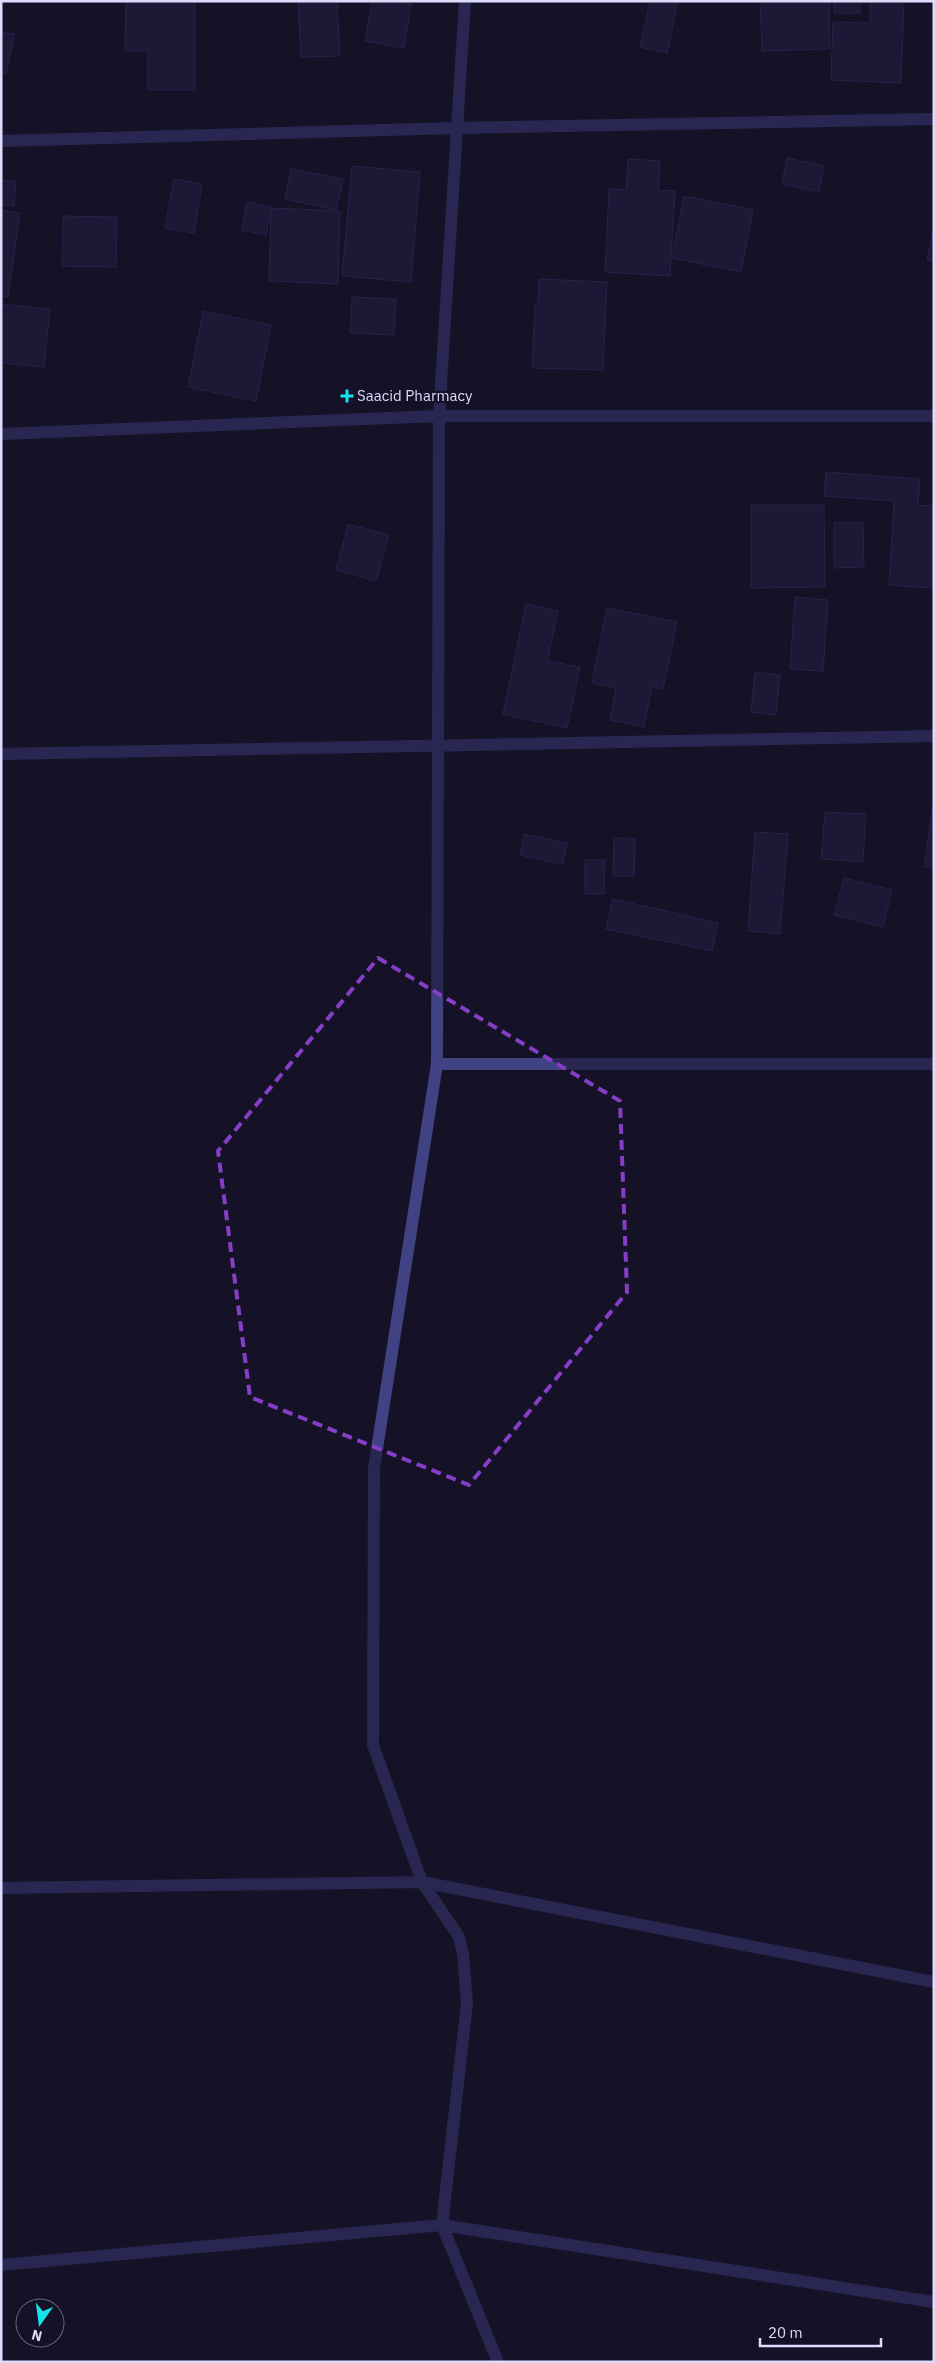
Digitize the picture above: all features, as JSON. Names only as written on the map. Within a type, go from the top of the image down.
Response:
[{"type":"street","points":[[464,1],[439,416],[436,1064],[374,1468],[373,1744],[422,1882],[459,1937],[463,1954],[467,2003],[442,2225],[498,2362]]},
{"type":"street","points":[[1,141],[455,128],[934,119]]},
{"type":"street","points":[[1,434],[439,416],[934,416]]},
{"type":"street","points":[[1,754],[934,736]]},
{"type":"street","points":[[436,1064],[934,1064]]},
{"type":"street","points":[[1,1888],[422,1882],[934,1982]]},
{"type":"street","points":[[1,2265],[442,2225],[934,2302]]},
{"type":"highlighted area","points":[[378,958],[620,1101],[627,1292],[469,1485],[250,1397],[218,1151]]},
{"type":"building","points":[[126,1],[195,1],[195,90],[148,90],[148,51],[125,51]]},
{"type":"building","points":[[298,1],[337,1],[340,56],[301,57]]},
{"type":"building","points":[[372,1],[393,1],[411,4],[404,48],[365,41]]},
{"type":"building","points":[[650,1],[678,1],[667,53],[640,47]]},
{"type":"building","points":[[760,1],[829,1],[830,49],[762,51]]},
{"type":"building","points":[[834,1],[860,1],[860,13],[834,13]]},
{"type":"building","points":[[870,1],[904,1],[901,83],[831,80],[833,22],[870,23]]},
{"type":"building","points":[[1,32],[15,34],[6,74],[1,72]]},
{"type":"building","points":[[787,158],[824,166],[819,192],[782,184]]},
{"type":"building","points":[[628,159],[660,161],[658,190],[675,191],[670,276],[605,272],[609,189],[626,190]]},
{"type":"building","points":[[352,166],[420,172],[411,282],[342,276]]},
{"type":"building","points":[[291,169],[343,179],[336,210],[285,199]]},
{"type":"building","points":[[174,179],[202,184],[194,233],[165,228]]},
{"type":"building","points":[[1,180],[16,181],[14,206],[1,205]]},
{"type":"building","points":[[684,196],[753,210],[741,272],[672,258]]},
{"type":"building","points":[[247,202],[271,207],[266,235],[242,230]]},
{"type":"building","points":[[271,208],[340,211],[338,284],[269,281]]},
{"type":"building","points":[[1,210],[20,213],[8,297],[1,296]]},
{"type":"building","points":[[63,216],[117,217],[116,267],[62,266]]},
{"type":"building","points":[[934,228],[934,262],[927,260]]},
{"type":"building","points":[[539,279],[607,282],[603,370],[532,368],[535,304],[538,304]]},
{"type":"building","points":[[352,297],[396,299],[394,335],[350,333]]},
{"type":"building","points":[[1,304],[50,309],[44,367],[1,363]]},
{"type":"building","points":[[203,311],[271,325],[256,401],[188,387]]},
{"type":"building","points":[[826,472],[920,479],[918,505],[934,506],[934,588],[889,585],[894,501],[824,496]]},
{"type":"building","points":[[751,505],[824,505],[825,587],[751,588]]},
{"type":"building","points":[[863,522],[864,567],[834,568],[834,523]]},
{"type":"building","points":[[348,524],[389,535],[376,581],[336,570]]},
{"type":"building","points":[[795,597],[828,600],[823,671],[790,669]]},
{"type":"building","points":[[526,604],[558,611],[547,661],[580,667],[567,728],[503,714]]},
{"type":"building","points":[[607,608],[677,622],[663,689],[652,687],[644,727],[610,720],[616,688],[592,683]]},
{"type":"building","points":[[755,672],[780,675],[776,715],[751,712]]},
{"type":"building","points":[[934,806],[934,868],[924,867]]},
{"type":"building","points":[[825,812],[866,814],[863,862],[821,859]]},
{"type":"building","points":[[755,832],[788,834],[780,934],[748,931]]},
{"type":"building","points":[[524,834],[567,843],[563,864],[520,855]]},
{"type":"building","points":[[614,838],[635,839],[634,876],[613,876]]},
{"type":"building","points":[[585,860],[605,860],[604,894],[585,894]]},
{"type":"building","points":[[844,878],[892,890],[883,927],[834,915]]},
{"type":"building","points":[[613,899],[718,923],[712,951],[606,929]]},
{"type":"place","name":"Saacid Pharmacy","points":[[347,396]]}]
